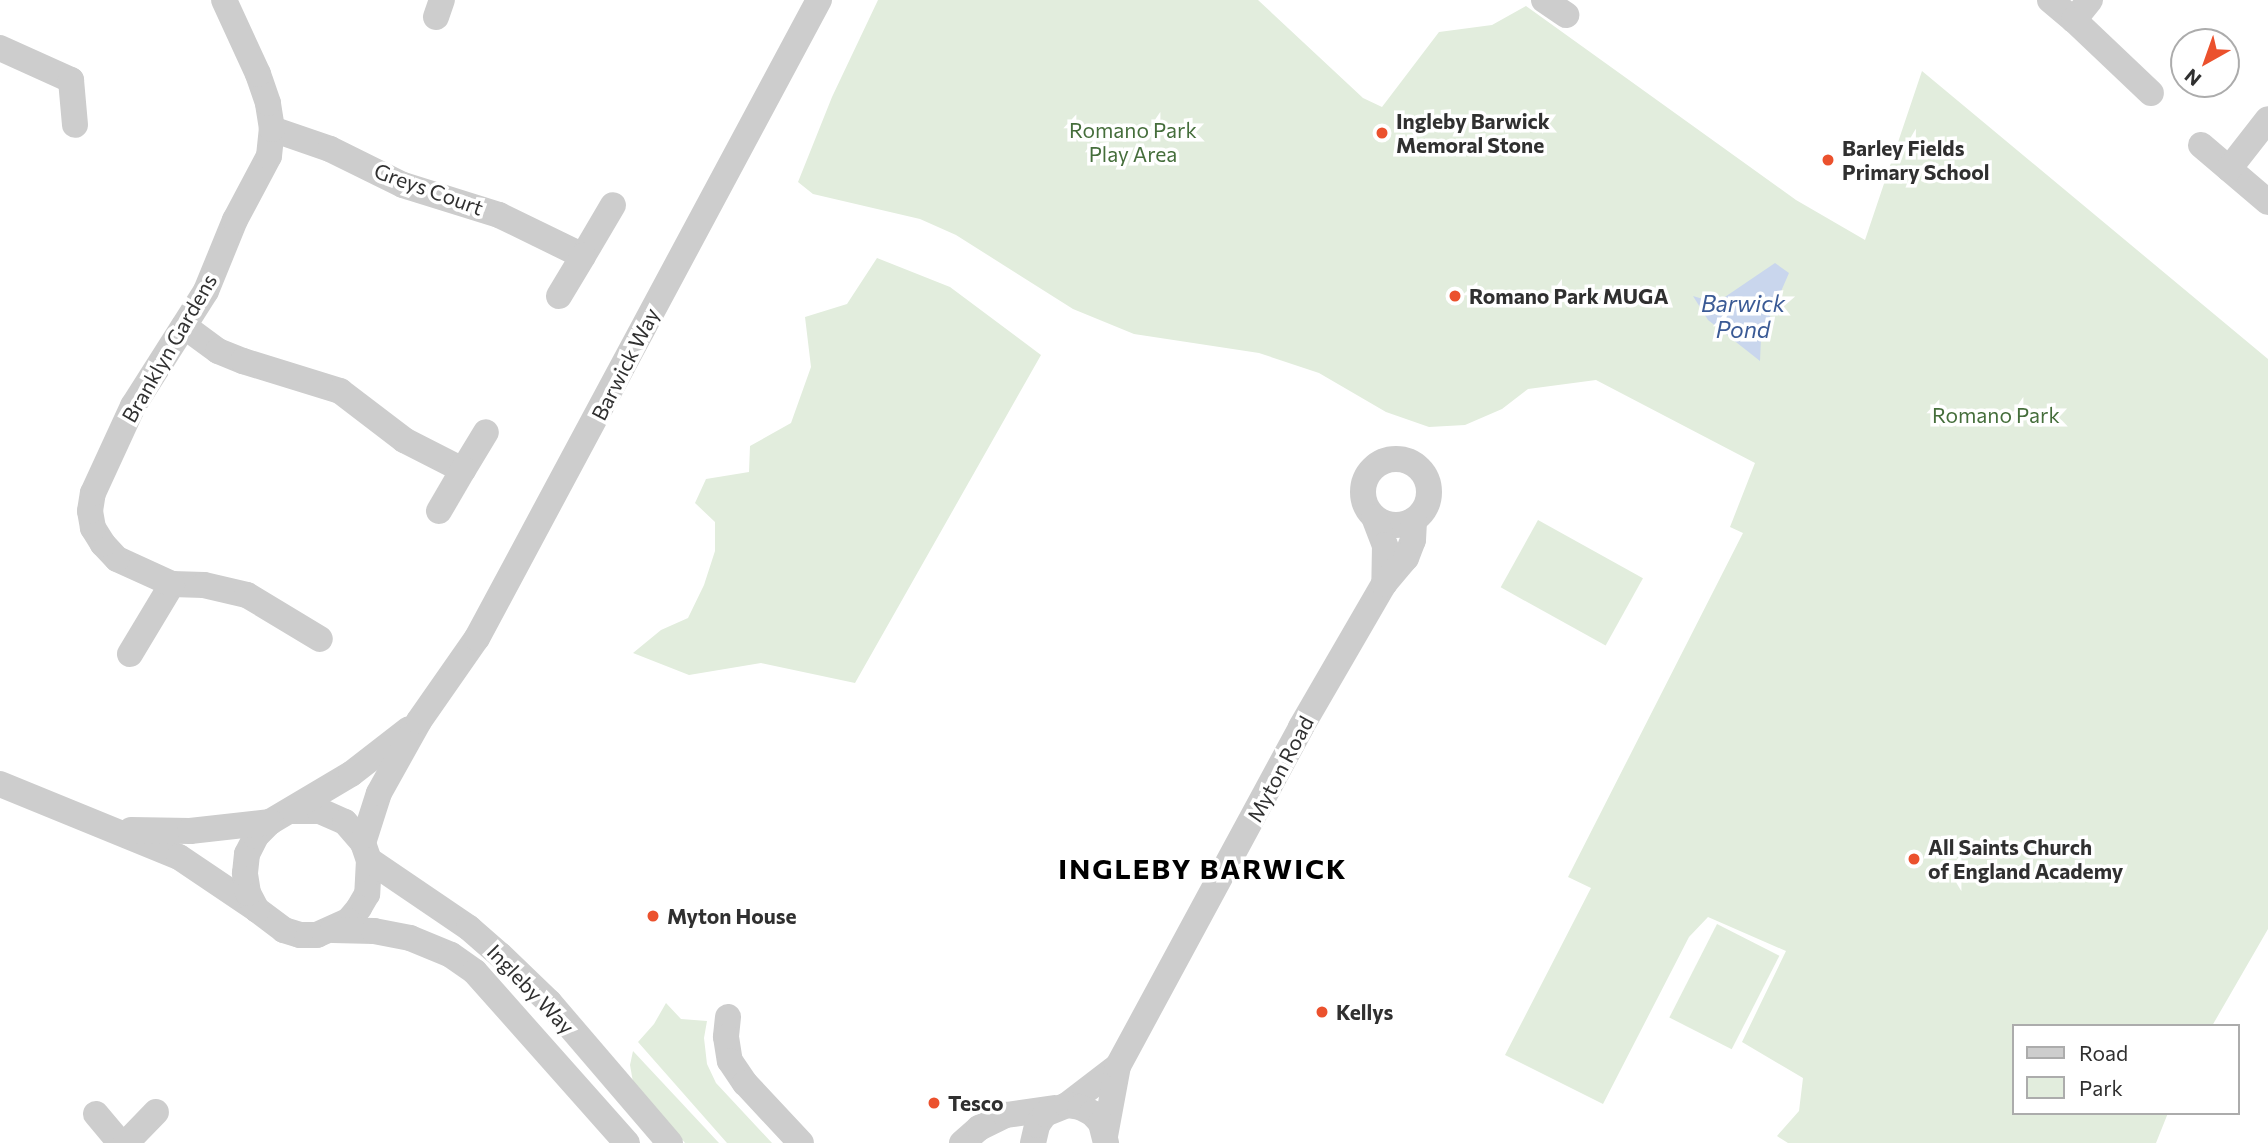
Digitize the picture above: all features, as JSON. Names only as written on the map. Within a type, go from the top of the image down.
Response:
[{"type":"street","name":"Branklyn Gardens","points":[[223,0],[258,74],[272,129],[269,156],[235,220],[206,291],[133,406],[101,474],[90,511],[93,528],[117,559],[172,584],[204,585],[247,595],[320,639]]},
{"type":"street","name":"Barwick Way","points":[[366,851],[379,793],[419,721],[477,638],[819,0]]},
{"type":"street","points":[[2050,0],[2082,10],[2151,93]]},
{"type":"street","points":[[0,48],[71,80],[75,125]]},
{"type":"street","points":[[2229,169],[2268,119]]},
{"type":"street","name":"Greys Court","points":[[272,129],[330,149],[403,185],[499,215],[583,256]]},
{"type":"street","points":[[2201,145],[2268,202]]},
{"type":"street","points":[[559,296],[613,205]]},
{"type":"street","points":[[184,326],[218,351],[340,391],[404,440],[463,471]]},
{"type":"street","points":[[439,511],[486,432]]},
{"type":"street","points":[[1397,459],[1409,462],[1420,470],[1427,481],[1429,493],[1426,506],[1414,520],[1394,524],[1374,517],[1366,506],[1363,492],[1366,479],[1373,468],[1397,459]]},
{"type":"street","name":"Myton Road","points":[[1374,517],[1385,545],[1384,584]]},
{"type":"street","name":"Myton Road","points":[[1105,1139],[1118,1066],[1301,727],[1384,584],[1406,558],[1414,520]]},
{"type":"street","points":[[130,654],[172,584]]},
{"type":"street","name":"Barwick Way","points":[[281,817],[351,774],[419,721]]},
{"type":"street","points":[[0,784],[179,858],[222,883],[269,922],[300,935],[333,930],[359,908],[367,894],[366,851],[345,822],[320,810],[190,831],[116,830]]},
{"type":"street","points":[[257,910],[248,893],[246,864],[256,836],[281,817]]},
{"type":"street","name":"Ingleby Way","points":[[366,851],[470,928],[549,1002],[670,1143]]},
{"type":"street","name":"Ingleby Way","points":[[333,930],[373,930],[410,938],[451,956],[475,972],[627,1143]]},
{"type":"street","points":[[728,1017],[726,1037],[730,1061],[745,1083],[801,1143]]},
{"type":"street","name":"Myton Road","points":[[1033,1143],[1037,1125],[1118,1066]]},
{"type":"street","points":[[962,1143],[979,1128],[1006,1115],[1021,1110],[1061,1107],[1080,1107],[1092,1113],[1105,1139]]},
{"type":"street","points":[[126,1143],[156,1112]]},
{"type":"street","points":[[96,1114],[120,1143]]},
{"type":"green space","name":"Romano Park","points":[[878,0],[1258,0],[1363,98],[1382,107],[1439,32],[1492,25],[1526,6],[1796,200],[1865,240],[1922,71],[2268,359],[2268,929],[2213,1024],[2012,1024],[2012,1115],[2167,1115],[2156,1143],[1788,1143],[1777,1136],[1799,1111],[1803,1078],[1742,1042],[1786,951],[1708,917],[1689,937],[1603,1104],[1505,1055],[1591,888],[1568,877],[1743,533],[1730,527],[1755,463],[1596,380],[1528,389],[1502,409],[1465,425],[1429,427],[1386,412],[1319,373],[1259,353],[1134,334],[1073,309],[956,235],[920,219],[813,194],[798,182],[832,97]]},
{"type":"green space","points":[[877,258],[950,287],[1041,355],[855,683],[761,663],[689,675],[633,653],[661,630],[688,618],[704,585],[715,551],[715,522],[695,503],[706,479],[749,472],[750,446],[791,423],[811,367],[805,317],[847,304]]},
{"type":"green space","points":[[1538,520],[1643,578],[1606,646],[1501,587]]},
{"type":"green space","points":[[1717,924],[1779,956],[1732,1049],[1669,1018]]},
{"type":"green space","points":[[666,1003],[681,1019],[707,1021],[704,1038],[707,1064],[716,1083],[772,1143],[727,1143],[638,1042],[654,1024]]},
{"type":"green space","points":[[633,1051],[719,1143],[685,1143],[633,1082],[630,1065]]},
{"type":"water","name":"Barwick Pond","points":[[1775,263],[1789,273],[1761,337],[1760,361],[1708,320],[1693,296],[1716,303]]},
{"type":"place","name":"Ingleby Barwick Memoral Stone","points":[[1382,133]]},
{"type":"place","name":"Barley Fields Primary School","points":[[1828,160]]},
{"type":"place","name":"Romano Park MUGA","points":[[1455,296]]},
{"type":"place","name":"All Saints Church of England Academy","points":[[1914,859]]},
{"type":"place","name":"Myton House","points":[[653,916]]},
{"type":"place","name":"Kellys","points":[[1322,1012]]},
{"type":"place","name":"Tesco","points":[[934,1103]]},
{"type":"district","name":"INGLEBY BARWICK","points":[[1203,868]]},
{"type":"park label","name":"Romano Park Play Area","points":[[1133,142]]}]
